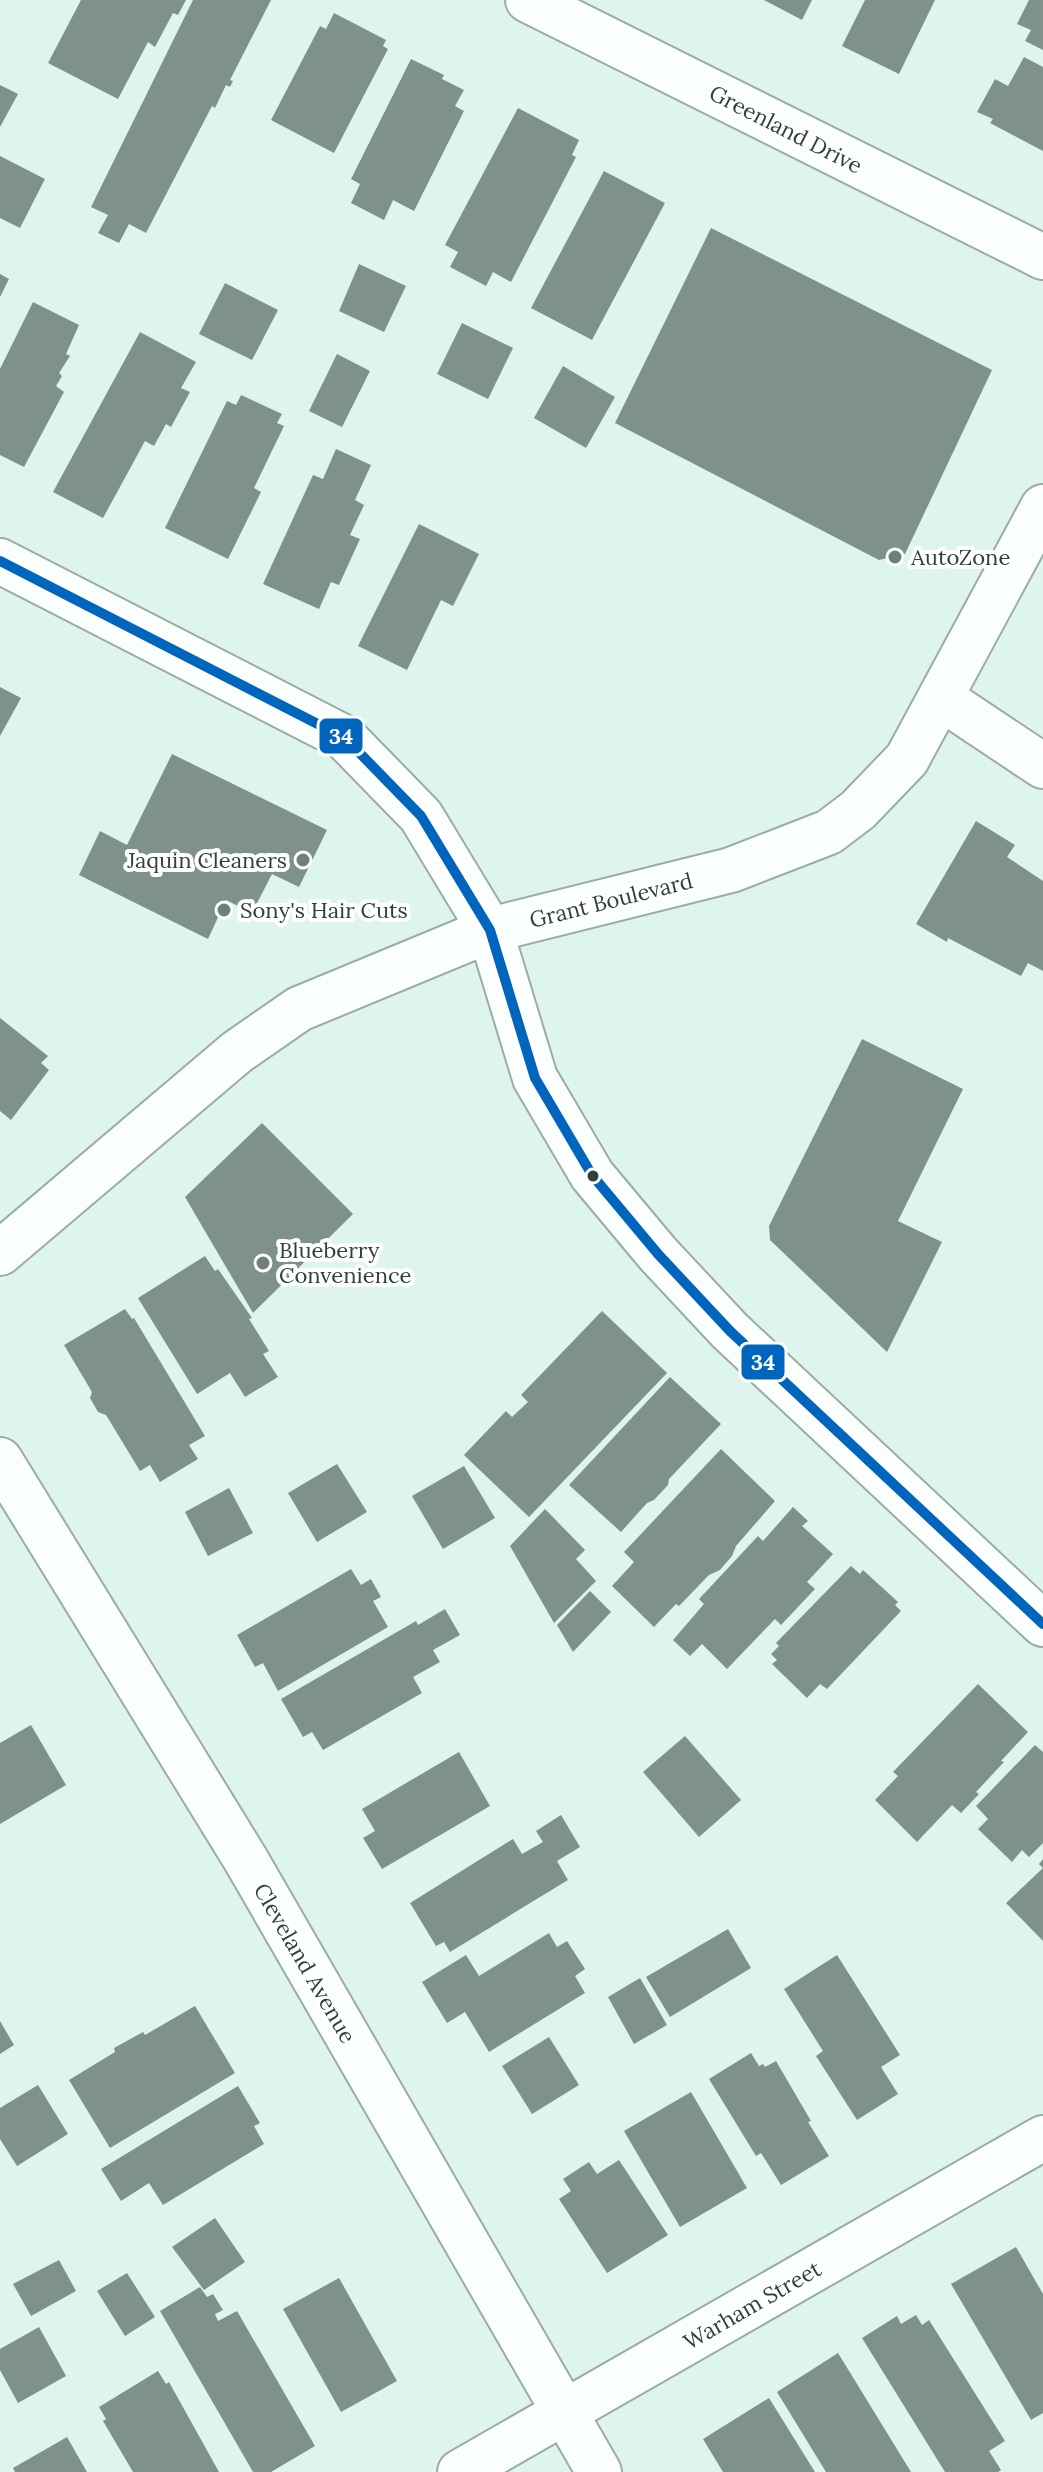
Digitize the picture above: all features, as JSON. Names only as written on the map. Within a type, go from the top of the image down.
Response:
[{"type":"street","name":"Greenland Drive","points":[[528,0],[1043,257]]},
{"type":"street","name":"Grant Boulevard","points":[[0,1253],[237,1052],[299,1009],[490,930],[731,870],[829,832],[858,810],[907,759],[1043,507]]},
{"type":"street","points":[[0,561],[345,738],[421,816],[490,930],[535,1078],[592,1175],[658,1254],[730,1331],[1043,1624]]},
{"type":"street","points":[[941,698],[1043,766]]},
{"type":"street","name":"Cleveland Avenue","points":[[0,1460],[246,1860],[599,2472]]},
{"type":"street","name":"Warham Street","points":[[460,2472],[1043,2138]]},
{"type":"building","points":[[81,0],[186,0],[178,15],[173,13],[155,47],[148,42],[118,99],[48,63]]},
{"type":"building","points":[[193,0],[271,0],[230,80],[233,81],[230,87],[226,85],[215,108],[212,106],[146,233],[129,224],[119,243],[98,233],[108,215],[91,207]]},
{"type":"building","points":[[764,0],[812,0],[802,20]]},
{"type":"building","points":[[865,0],[935,0],[899,74],[842,46]]},
{"type":"building","points":[[1029,0],[1043,0],[1043,50],[1025,41],[1031,30],[1017,24]]},
{"type":"building","points":[[334,13],[386,40],[383,46],[388,49],[334,153],[271,120],[320,26],[326,29]]},
{"type":"building","points":[[1024,57],[1043,67],[1043,151],[990,123],[993,119],[977,112],[995,79],[1008,86]]},
{"type":"building","points":[[411,59],[444,75],[442,79],[464,90],[455,106],[464,111],[414,211],[393,200],[384,220],[351,203],[360,184],[351,179]]},
{"type":"building","points":[[0,85],[18,94],[0,127]]},
{"type":"building","points":[[518,108],[579,140],[572,155],[576,157],[511,282],[493,272],[486,286],[450,267],[458,252],[445,245]]},
{"type":"building","points":[[0,156],[45,179],[20,228],[0,218]]},
{"type":"building","points":[[604,171],[665,203],[592,340],[531,308]]},
{"type":"building","points":[[711,228],[992,370],[905,554],[879,560],[615,423]]},
{"type":"building","points":[[359,264],[406,286],[384,332],[339,311]]},
{"type":"building","points":[[0,274],[9,279],[0,297]]},
{"type":"building","points":[[225,283],[278,310],[252,360],[199,334]]},
{"type":"building","points":[[33,302],[79,325],[66,354],[70,356],[59,373],[62,376],[56,386],[64,392],[24,467],[0,455],[0,369]]},
{"type":"building","points":[[462,323],[513,348],[488,399],[437,374]]},
{"type":"building","points":[[140,332],[196,362],[181,388],[190,392],[171,427],[166,424],[154,446],[145,441],[103,518],[53,492]]},
{"type":"building","points":[[337,354],[370,371],[342,427],[309,411]]},
{"type":"building","points":[[563,366],[615,397],[586,448],[534,418]]},
{"type":"building","points":[[241,395],[282,414],[277,423],[284,426],[254,488],[261,492],[228,559],[165,528],[227,401],[236,405]]},
{"type":"building","points":[[336,449],[371,465],[355,500],[364,505],[350,535],[360,539],[339,585],[331,582],[319,609],[263,584],[313,475],[323,479]]},
{"type":"building","points":[[419,524],[479,554],[453,606],[441,600],[407,670],[358,646]]},
{"type":"building","points":[[0,687],[21,698],[0,736]]},
{"type":"building","points":[[172,754],[327,830],[299,887],[272,874],[252,913],[226,900],[208,939],[79,875],[100,831],[127,845]]},
{"type":"building","points":[[976,821],[1015,845],[1007,857],[1043,881],[1043,971],[1028,963],[1021,976],[916,924]]},
{"type":"building","points":[[0,1018],[48,1056],[41,1063],[49,1070],[11,1120],[0,1111]]},
{"type":"building","points":[[862,1039],[963,1089],[898,1221],[942,1242],[887,1352],[770,1240],[769,1226]]},
{"type":"building","name":"Blueberry Convenience","points":[[262,1123],[353,1214],[253,1313],[185,1197]]},
{"type":"building","points":[[205,1256],[215,1271],[218,1269],[252,1318],[249,1319],[269,1351],[263,1354],[278,1377],[245,1397],[230,1373],[197,1394],[138,1298]]},
{"type":"building","points":[[125,1309],[134,1318],[205,1436],[189,1445],[198,1459],[160,1482],[150,1465],[140,1471],[106,1415],[98,1412],[90,1398],[92,1392],[64,1345]]},
{"type":"building","points":[[602,1311],[667,1373],[529,1517],[464,1455],[506,1411],[512,1417],[528,1402],[521,1395]]},
{"type":"building","points":[[670,1377],[721,1424],[669,1479],[668,1485],[621,1532],[569,1485]]},
{"type":"building","points":[[721,1449],[775,1501],[736,1546],[720,1570],[709,1575],[654,1627],[612,1586],[634,1562],[624,1552]]},
{"type":"building","points":[[337,1464],[367,1512],[317,1542],[288,1493]]},
{"type":"building","points":[[464,1466],[495,1518],[443,1549],[412,1496]]},
{"type":"building","points":[[229,1488],[253,1533],[208,1556],[185,1512]]},
{"type":"building","points":[[793,1507],[808,1521],[802,1526],[833,1554],[807,1582],[815,1589],[781,1625],[775,1619],[727,1669],[702,1644],[690,1656],[673,1640],[704,1604],[699,1599],[758,1536],[763,1541]]},
{"type":"building","points":[[545,1509],[585,1550],[576,1559],[596,1581],[554,1623],[510,1546]]},
{"type":"building","points":[[851,1566],[860,1574],[863,1570],[898,1602],[895,1605],[901,1611],[827,1689],[820,1684],[807,1698],[772,1664],[777,1660],[771,1654],[779,1646],[776,1643]]},
{"type":"building","points":[[351,1569],[361,1585],[371,1579],[381,1597],[373,1601],[388,1627],[278,1691],[263,1663],[255,1667],[237,1635]]},
{"type":"building","points":[[590,1591],[611,1612],[573,1652],[557,1625]]},
{"type":"building","points":[[445,1609],[460,1635],[433,1650],[440,1662],[413,1677],[422,1693],[323,1750],[312,1732],[303,1737],[281,1699],[416,1621],[418,1625]]},
{"type":"building","points":[[978,1684],[1028,1732],[961,1813],[952,1805],[917,1842],[875,1800],[898,1776],[893,1772]]},
{"type":"building","points":[[31,1725],[66,1785],[0,1824],[0,1743]]},
{"type":"building","points":[[685,1736],[741,1800],[699,1837],[643,1772]]},
{"type":"building","points":[[1035,1745],[1043,1752],[1043,1843],[1029,1857],[1022,1850],[1012,1862],[978,1829],[988,1819],[976,1806]]},
{"type":"building","points":[[459,1752],[490,1806],[382,1869],[363,1838],[375,1831],[362,1809]]},
{"type":"building","points":[[561,1815],[580,1847],[557,1861],[568,1880],[450,1952],[444,1942],[436,1946],[410,1903],[513,1839],[522,1854],[543,1842],[536,1831]]},
{"type":"building","points":[[1043,1868],[1043,1941],[1006,1903]]},
{"type":"building","points":[[728,1929],[751,1968],[670,2017],[646,1977]]},
{"type":"building","points":[[549,1933],[557,1947],[567,1941],[585,1969],[575,1976],[585,1993],[489,2052],[465,2012],[447,2023],[422,1982],[466,1955],[479,1976]]},
{"type":"building","points":[[837,1955],[900,2055],[881,2067],[898,2094],[857,2120],[816,2056],[823,2051],[784,1989]]},
{"type":"building","points":[[640,1978],[667,2025],[634,2044],[608,1997]]},
{"type":"building","points":[[195,2006],[235,2073],[110,2148],[69,2080],[115,2052],[114,2048],[143,2032],[145,2035]]},
{"type":"building","points":[[0,2021],[14,2045],[0,2054]]},
{"type":"building","points":[[549,2037],[579,2085],[532,2114],[502,2066]]},
{"type":"building","points":[[751,2053],[759,2066],[763,2064],[765,2067],[776,2061],[829,2156],[781,2185],[761,2153],[756,2156],[709,2079]]},
{"type":"building","points":[[38,2085],[68,2134],[17,2166],[0,2139],[0,2108]]},
{"type":"building","points":[[238,2086],[260,2123],[254,2126],[264,2144],[163,2205],[149,2183],[121,2201],[101,2169]]},
{"type":"building","points":[[691,2092],[747,2188],[680,2227],[624,2131]]},
{"type":"building","points":[[619,2160],[668,2235],[607,2273],[559,2199],[571,2191],[563,2179],[589,2162],[597,2174]]},
{"type":"building","points":[[215,2218],[245,2262],[204,2290],[172,2247]]},
{"type":"building","points":[[1016,2247],[1043,2294],[1043,2413],[1031,2420],[951,2284]]},
{"type":"building","points":[[59,2260],[76,2291],[31,2316],[13,2284]]},
{"type":"building","points":[[127,2273],[155,2317],[125,2336],[97,2291]]},
{"type":"building","points":[[339,2278],[397,2381],[341,2412],[283,2309]]},
{"type":"building","points":[[200,2287],[207,2297],[213,2294],[223,2310],[215,2314],[218,2321],[237,2311],[315,2446],[271,2472],[253,2472],[160,2311]]},
{"type":"building","points":[[916,2315],[922,2325],[929,2320],[1005,2441],[989,2451],[1001,2470],[998,2472],[945,2472],[862,2338],[897,2316],[901,2324]]},
{"type":"building","points":[[39,2327],[66,2376],[18,2403],[0,2370],[0,2349]]},
{"type":"building","points":[[838,2353],[911,2472],[826,2472],[777,2392]]},
{"type":"building","points":[[158,2371],[166,2384],[169,2382],[219,2472],[133,2472],[103,2421],[106,2419],[99,2407]]},
{"type":"building","points":[[769,2398],[815,2472],[723,2472],[703,2439]]},
{"type":"building","points":[[67,2437],[87,2472],[15,2472],[13,2468]]},
{"type":"transit line","name":"34","points":[[0,561],[345,738],[421,816],[490,930],[535,1078],[592,1175],[658,1254],[730,1331],[1043,1624]]},
{"type":"place","name":"AutoZone","points":[[895,557]]},
{"type":"place","name":"Jaquin Cleaners","points":[[303,860]]},
{"type":"place","name":"Sony's Hair Cuts","points":[[224,910]]},
{"type":"place","name":"Blueberry Convenience","points":[[263,1263]]}]
